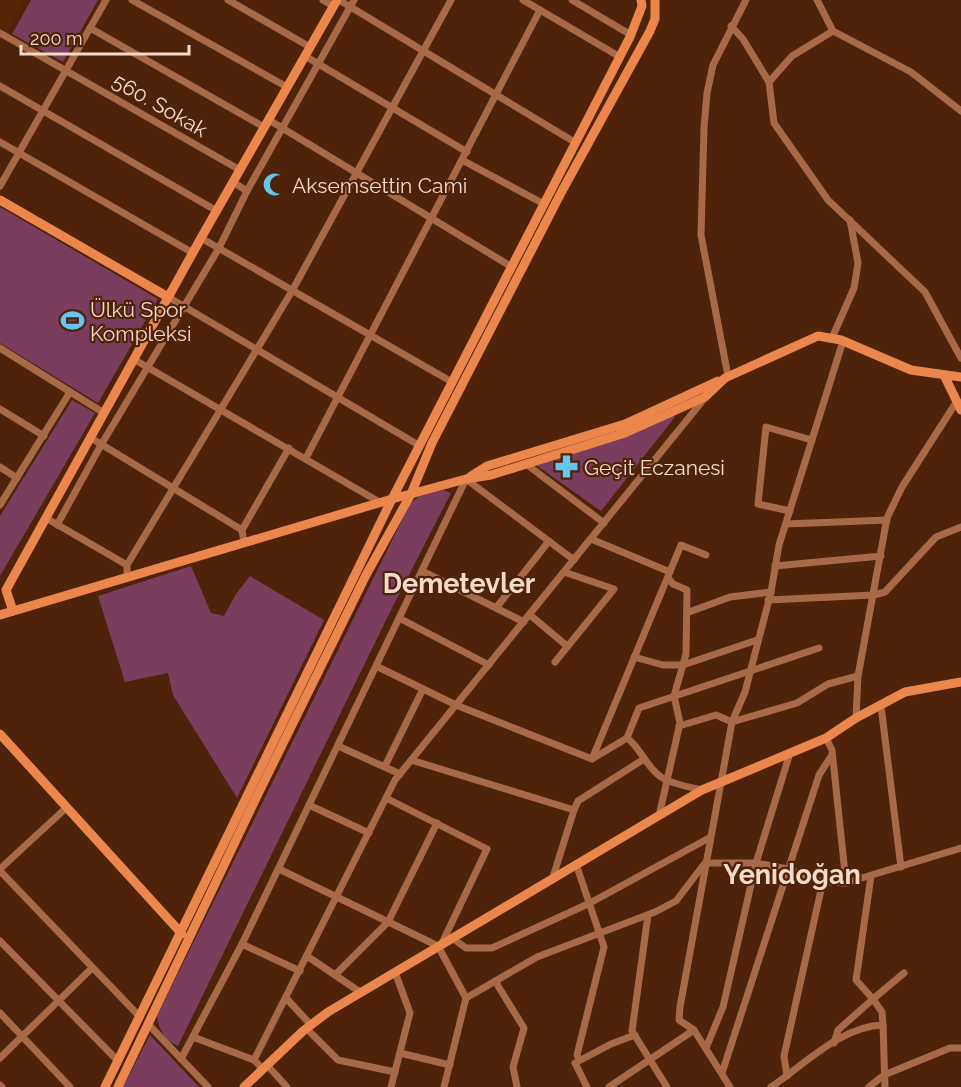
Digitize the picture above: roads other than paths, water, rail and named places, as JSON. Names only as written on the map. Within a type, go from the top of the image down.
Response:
[{"type":"street","points":[[0,186],[106,0]]},
{"type":"street","points":[[132,0],[287,87]]},
{"type":"street","points":[[228,0],[310,47]]},
{"type":"street","points":[[322,0],[352,3],[424,51],[576,143]]},
{"type":"street","points":[[127,578],[127,565],[292,291],[358,174],[451,0]]},
{"type":"street","points":[[523,0],[620,57]]},
{"type":"street","points":[[572,0],[631,35]]},
{"type":"street","points":[[105,1087],[392,499],[631,35],[642,6],[641,0]]},
{"type":"street","points":[[118,1087],[366,575],[411,494],[432,442],[562,191],[650,31],[655,19],[655,0]]},
{"type":"street","points":[[727,377],[701,235],[707,93],[713,65],[746,0]]},
{"type":"street","points":[[817,0],[833,31],[911,72],[961,111]]},
{"type":"street","points":[[13,611],[3,588],[46,518],[201,237],[336,2]]},
{"type":"street","points":[[57,525],[101,445],[219,248],[247,191],[352,3]]},
{"type":"street","points":[[306,458],[430,217],[498,96],[540,10]]},
{"type":"street","points":[[731,26],[744,39],[769,82],[774,123],[828,200],[925,292],[961,358]]},
{"type":"street","points":[[90,28],[266,123],[282,128],[512,267]]},
{"type":"street","points":[[769,82],[792,56],[833,31]]},
{"type":"street","name":"560. Sokak","points":[[0,33],[240,170]]},
{"type":"street","points":[[305,56],[392,110],[466,152]]},
{"type":"street","points":[[0,86],[217,211]]},
{"type":"street","points":[[0,142],[193,253]]},
{"type":"street","points":[[462,160],[544,204]]},
{"type":"street","points":[[233,182],[247,191]]},
{"type":"street","points":[[0,200],[420,446]]},
{"type":"street","points":[[832,339],[854,288],[858,263],[850,220]]},
{"type":"street","points":[[201,237],[452,382]]},
{"type":"street","points":[[181,1059],[279,869],[466,479],[487,466],[625,424],[818,336],[843,341],[911,370],[961,377]]},
{"type":"street","points":[[730,1087],[694,1030],[682,1022],[679,1012],[718,784],[732,722],[745,692],[786,525],[843,341]]},
{"type":"street","points":[[0,348],[105,413]]},
{"type":"street","points":[[135,360],[381,503]]},
{"type":"street","points":[[856,718],[858,676],[887,520],[902,487],[959,406],[944,375]]},
{"type":"street","points":[[254,1060],[400,774],[705,397],[727,377]]},
{"type":"street","points":[[0,506],[70,392]]},
{"type":"street","points":[[0,615],[392,499],[466,479],[491,475],[625,433],[705,397]]},
{"type":"street","points":[[0,409],[44,436]]},
{"type":"street","points":[[790,511],[758,504],[766,427],[812,440]]},
{"type":"street","points":[[91,438],[242,530]]},
{"type":"street","points":[[244,543],[242,530],[289,448]]},
{"type":"street","points":[[526,464],[604,523]]},
{"type":"street","points":[[0,467],[17,478]]},
{"type":"street","points":[[466,479],[574,560]]},
{"type":"street","points":[[46,518],[127,565]]},
{"type":"street","points":[[786,525],[887,520]]},
{"type":"street","points":[[768,600],[874,595],[885,592],[936,537],[961,527]]},
{"type":"street","points":[[591,539],[669,575],[673,584],[687,590],[689,612],[683,665],[674,696],[679,726],[665,779],[659,816]]},
{"type":"street","points":[[496,608],[549,541]]},
{"type":"street","points":[[592,759],[681,545],[706,555]]},
{"type":"street","points":[[775,566],[881,556]]},
{"type":"street","points":[[422,571],[524,622]]},
{"type":"street","points":[[555,662],[614,589],[564,572]]},
{"type":"street","points":[[689,612],[730,597],[771,591]]},
{"type":"street","points":[[530,615],[567,646]]},
{"type":"street","points":[[399,618],[489,665]]},
{"type":"street","points":[[634,657],[663,665],[683,665],[757,640]]},
{"type":"street","points":[[592,759],[627,738],[639,708],[819,648]]},
{"type":"street","points":[[376,666],[456,705],[592,759]]},
{"type":"street","points":[[679,726],[716,715],[732,722],[797,702],[828,684],[858,676]]},
{"type":"street","points":[[244,1087],[309,1026],[360,992],[702,790],[826,738],[856,718],[906,692],[961,682]]},
{"type":"street","points":[[385,766],[423,689]]},
{"type":"street","points":[[881,706],[901,867]]},
{"type":"street","points":[[0,734],[179,933],[189,939]]},
{"type":"street","points":[[627,738],[635,743],[644,759],[665,779],[702,790]]},
{"type":"street","points":[[826,738],[832,754],[846,883]]},
{"type":"street","points":[[338,746],[400,774]]},
{"type":"street","points":[[706,1048],[723,1007],[756,862],[790,753]]},
{"type":"street","points":[[722,1073],[819,775],[832,754]]},
{"type":"street","points":[[553,877],[578,801],[644,759]]},
{"type":"street","points":[[411,760],[574,810]]},
{"type":"street","points":[[386,798],[487,849],[440,945]]},
{"type":"street","points":[[309,805],[369,833]]},
{"type":"street","points":[[66,807],[0,870],[140,1017]]},
{"type":"street","points":[[335,975],[388,922],[437,823]]},
{"type":"street","points":[[452,938],[466,948],[492,948],[590,903],[710,838]]},
{"type":"street","points":[[705,863],[756,862],[788,868],[823,881],[846,883],[961,848]]},
{"type":"street","points":[[466,998],[537,957],[648,915],[676,901],[705,863]]},
{"type":"street","points":[[576,864],[604,947],[577,1055],[579,1060]]},
{"type":"street","points":[[279,869],[440,945],[466,998],[444,1087]]},
{"type":"street","points":[[872,876],[856,980],[882,1012],[885,1087]]},
{"type":"street","points":[[787,1076],[784,1056],[823,881]]},
{"type":"street","points":[[648,915],[632,1024],[635,1035],[667,1087]]},
{"type":"street","points":[[0,941],[118,1061]]},
{"type":"street","points":[[242,944],[300,971]]},
{"type":"street","points":[[307,956],[360,992]]},
{"type":"street","points":[[0,1058],[92,968]]},
{"type":"street","points":[[391,1087],[410,1013],[395,972]]},
{"type":"street","points":[[834,1043],[838,1030],[904,974]]},
{"type":"street","points":[[495,981],[524,1028],[513,1067],[517,1087]]},
{"type":"street","points":[[286,998],[338,1060],[395,1072]]},
{"type":"street","points":[[0,1013],[70,1087]]},
{"type":"street","points":[[148,1024],[208,1087]]},
{"type":"street","points":[[771,1087],[834,1043],[860,1029],[883,1024]]},
{"type":"street","points":[[609,1087],[694,1030]]},
{"type":"street","points":[[587,1087],[575,1067],[579,1060],[635,1035]]},
{"type":"street","points":[[193,1036],[254,1060],[287,1087]]},
{"type":"street","points":[[869,1087],[884,1075],[950,1048],[961,1048]]},
{"type":"street","points":[[400,1053],[450,1065]]},
{"type":"place","name":"Aksemsettin Cami","points":[[274,185]]},
{"type":"place","name":"Ülkü Spor Kompleksi","points":[[72,321]]},
{"type":"place","name":"Geçit Eczanesi","points":[[566,467]]},
{"type":"district","name":"Demetevler","points":[[459,583]]},
{"type":"district","name":"Yenidoğan","points":[[792,874]]}]
